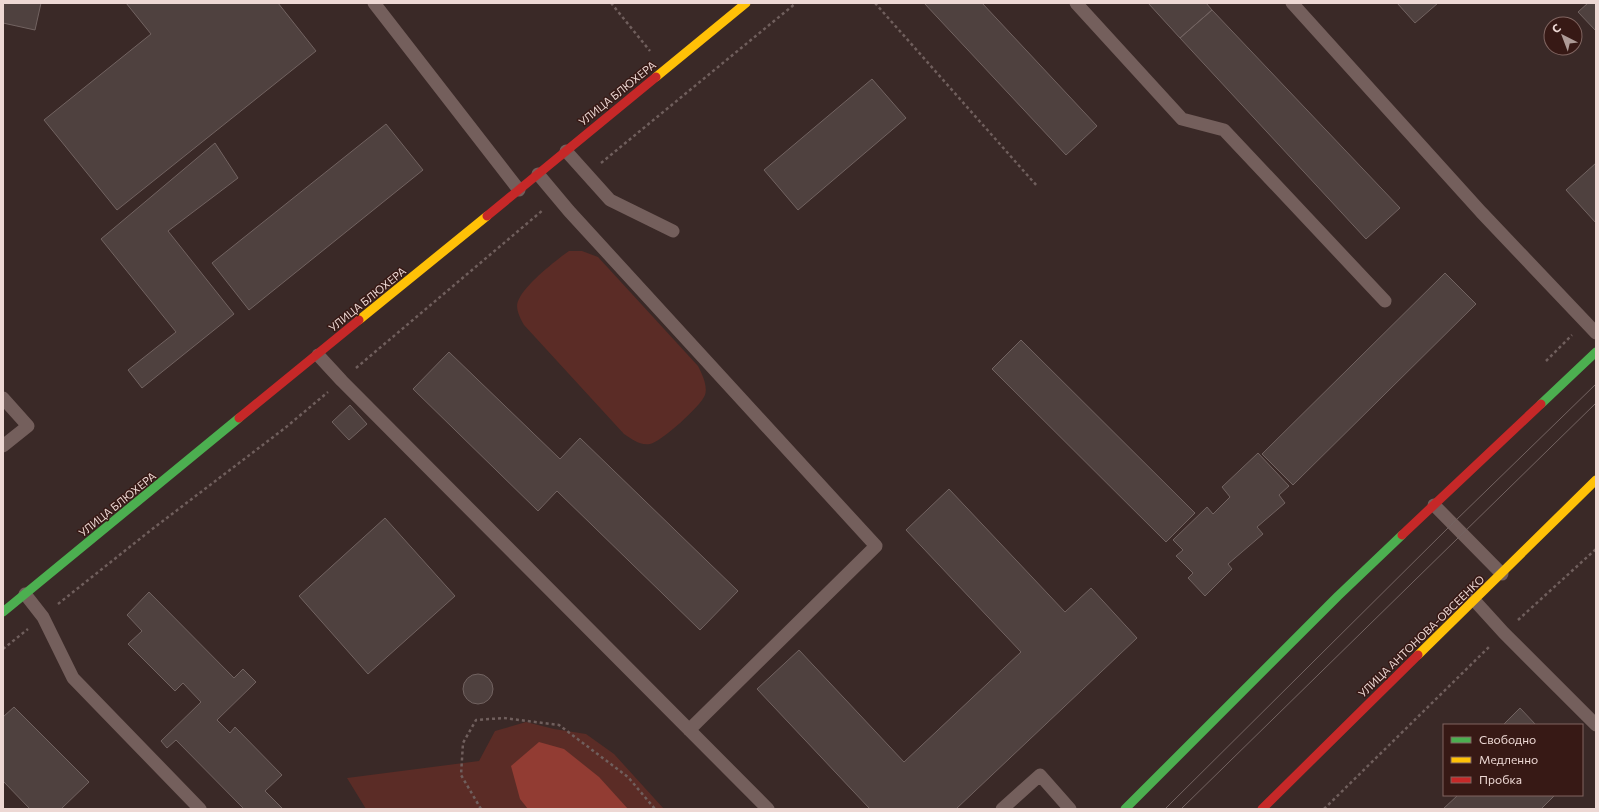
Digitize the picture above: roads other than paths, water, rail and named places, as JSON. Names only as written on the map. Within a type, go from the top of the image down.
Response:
[{"type":"street","name":"УЛИЦА БЛЮХЕРА","points":[[3,612],[746,3]]},
{"type":"street","points":[[1125,809],[1338,596],[1596,352]]},
{"type":"street","name":"УЛИЦА АНТОНОВА-ОВСЕЕНКО","points":[[1262,809],[1596,480]]},
{"type":"lane","points":[[374,3],[519,190]]},
{"type":"lane","points":[[1076,3],[1182,119],[1224,130],[1385,301]]},
{"type":"lane","points":[[1292,3],[1480,212],[1596,333]]},
{"type":"lane","points":[[566,151],[610,200],[673,231]]},
{"type":"lane","points":[[538,174],[569,211],[876,546],[689,730]]},
{"type":"lane","points":[[318,355],[342,381],[768,809]]},
{"type":"lane","points":[[3,398],[28,426],[3,446]]},
{"type":"lane","points":[[1434,505],[1502,574]]},
{"type":"lane","points":[[25,594],[43,617],[72,678],[200,809]]},
{"type":"lane","points":[[1474,600],[1504,633],[1596,724]]},
{"type":"lane","points":[[1002,809],[1040,775],[1070,809]]},
{"type":"tram line","points":[[1165,809],[1453,523],[1596,384]]},
{"type":"tram line","points":[[1181,809],[1596,403]]}]
